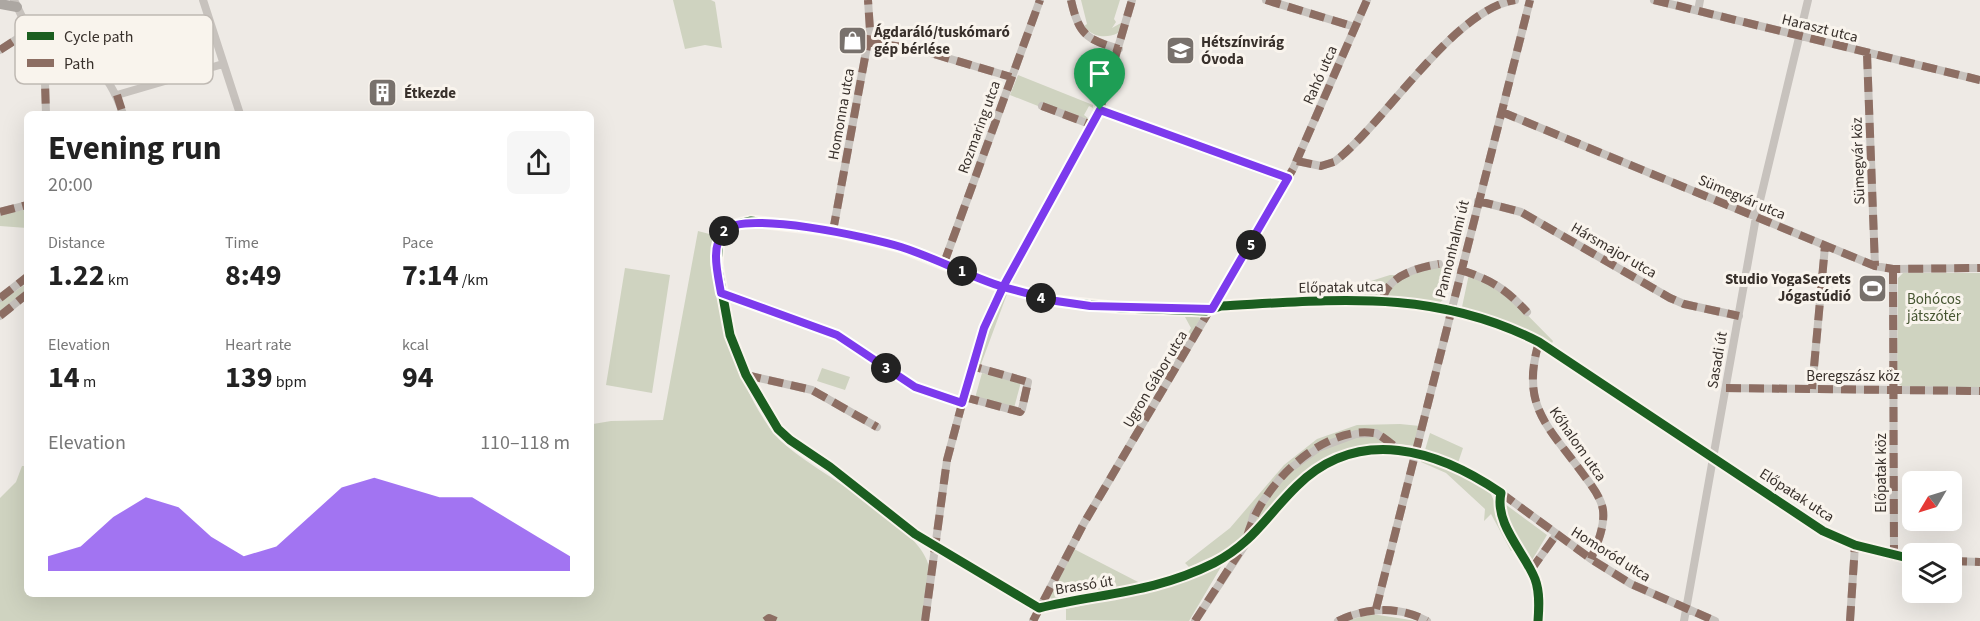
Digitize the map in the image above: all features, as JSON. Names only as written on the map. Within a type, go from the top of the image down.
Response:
[{"type":"main road","points":[[0,4],[20,5]]},
{"type":"street","points":[[203,0],[208,15]]},
{"type":"street","name":"Homonna utca","points":[[833,231],[867,42],[868,0]]},
{"type":"street","name":"Rozmaring utca","points":[[944,264],[1040,0]]},
{"type":"street","points":[[1071,0],[1082,32],[1096,42],[1119,49]]},
{"type":"street","points":[[925,621],[936,548],[943,476],[972,366],[989,315],[1100,110],[1132,0]]},
{"type":"street","points":[[1266,0],[1355,27]]},
{"type":"street","name":"Rahó utca","points":[[1297,161],[1367,0]]},
{"type":"street","points":[[1297,161],[1316,165],[1334,162],[1450,42],[1494,6],[1515,0]]},
{"type":"street","name":"Pannonhalmi út","points":[[1376,609],[1502,112],[1527,0]]},
{"type":"street","name":"Haraszt utca","points":[[1654,0],[1980,80]]},
{"type":"street","points":[[1698,11],[1700,0]]},
{"type":"street","name":"Sasadi út","points":[[1684,621],[1756,217],[1808,0]]},
{"type":"street","points":[[213,32],[239,111]]},
{"type":"street","points":[[0,50],[15,40]]},
{"type":"street","points":[[867,42],[917,49],[1011,77]]},
{"type":"street","name":"Sümegvár köz","points":[[1867,54],[1875,266]]},
{"type":"street","points":[[213,67],[223,64]]},
{"type":"street","points":[[45,84],[46,111]]},
{"type":"street","points":[[109,84],[117,95],[122,111]]},
{"type":"street","points":[[117,95],[155,84]]},
{"type":"street","points":[[1042,106],[1092,124]]},
{"type":"street","points":[[1100,110],[1288,178]]},
{"type":"street","name":"Sümegvár utca","points":[[1502,112],[1875,266],[1893,269],[1980,268]]},
{"type":"street","name":"Ugron Gábor utca","points":[[1033,621],[1084,523],[1297,161]]},
{"type":"street","name":"Hársmajor utca","points":[[1478,201],[1528,216],[1670,298],[1684,304],[1739,316]]},
{"type":"street","points":[[0,212],[24,206]]},
{"type":"street","name":"Előpatak utca","points":[[751,221],[833,231],[901,247],[1003,287],[1056,301],[1090,306],[1212,309],[1326,300],[1383,299],[1452,310],[1505,326],[1539,342],[1814,526],[1855,545],[1902,558]]},
{"type":"street","name":"Brassó út","points":[[751,221],[730,226],[719,238],[717,264],[729,335],[746,375],[771,418],[789,440],[936,548],[1039,608],[1117,595],[1166,583],[1215,562],[1245,545],[1299,484],[1320,469],[1364,451],[1398,449],[1417,453],[1471,474],[1501,494]]},
{"type":"street","points":[[1812,389],[1825,246]]},
{"type":"street","name":"Előpatak utca","points":[[1383,299],[1386,290],[1402,275],[1439,264]]},
{"type":"street","name":"Előpatak köz","points":[[1893,269],[1894,557]]},
{"type":"street","points":[[1461,270],[1488,278],[1503,287],[1527,312]]},
{"type":"street","points":[[0,298],[24,279]]},
{"type":"street","points":[[721,293],[837,335],[915,387],[1020,412],[1027,393],[1028,382],[972,366]]},
{"type":"street","points":[[0,316],[24,296]]},
{"type":"street","name":"Kőhalom utca","points":[[1539,342],[1532,372],[1533,395],[1539,413],[1591,485],[1603,510],[1601,531],[1591,559]]},
{"type":"street","points":[[746,375],[812,390],[877,427]]},
{"type":"street","name":"Beregszász köz","points":[[1726,388],[1980,391]]},
{"type":"street","name":"Brassó út","points":[[1245,545],[1254,513],[1263,500],[1284,473],[1318,448],[1356,434],[1376,433],[1398,449]]},
{"type":"street","points":[[1501,494],[1499,500],[1505,522],[1531,570],[1538,594],[1538,621]]},
{"type":"street","name":"Homoród utca","points":[[1501,494],[1591,559],[1644,592],[1686,607],[1715,621]]},
{"type":"street","points":[[1531,570],[1556,535]]},
{"type":"street","points":[[1195,621],[1245,545]]},
{"type":"street","points":[[1850,621],[1855,545]]},
{"type":"street","points":[[1962,561],[1980,562]]},
{"type":"street","points":[[1338,621],[1376,609],[1409,614],[1427,621]]},
{"type":"green space","points":[[673,0],[711,0],[715,2],[722,48],[705,45],[685,49]]},
{"type":"green space","points":[[1081,0],[1120,0],[1114,19],[1116,22],[1112,28],[1121,23],[1118,33],[1100,36],[1087,30],[1084,26],[1087,24]]},
{"type":"green space","points":[[1018,75],[1093,105],[1093,108],[1089,106],[1084,115],[1089,119],[1043,108],[1010,95]]},
{"type":"green space","points":[[24,210],[24,228],[0,226],[0,215]]},
{"type":"green space","points":[[698,231],[717,236],[713,257],[714,283],[720,313],[729,344],[754,402],[768,426],[782,442],[887,517],[922,551],[929,572],[921,621],[0,621],[0,498],[16,482],[22,466],[24,466],[24,597],[594,597],[594,424],[611,421],[663,420]]},
{"type":"green space","points":[[1439,266],[1453,267],[1444,299],[1438,304],[1379,296],[1337,296],[1336,292],[1390,275],[1411,275]]},
{"type":"green space","points":[[625,268],[670,275],[652,393],[606,385]]},
{"type":"green space","name":"Bohócos játszótér","points":[[1903,273],[1980,273],[1980,388],[1902,386],[1897,383],[1898,278]]},
{"type":"green space","points":[[1469,274],[1506,293],[1553,341],[1551,345],[1518,327],[1462,307]]},
{"type":"green space","points":[[24,285],[24,292],[0,311],[0,302]]},
{"type":"green space","points":[[1007,294],[980,367],[978,361],[1002,297]]},
{"type":"green space","points":[[1199,315],[1200,319],[1176,360],[1173,357],[1191,328],[1185,317]]},
{"type":"green space","points":[[822,368],[850,377],[845,390],[817,381]]},
{"type":"green space","points":[[982,373],[1021,382],[1014,408],[975,398]]},
{"type":"green space","points":[[1357,425],[1420,426],[1415,446],[1374,444],[1340,452],[1324,460],[1295,484],[1240,542],[1189,567],[1185,563],[1230,528],[1284,465],[1317,439]]},
{"type":"green space","points":[[1430,433],[1463,448],[1458,463],[1425,450]]},
{"type":"green space","points":[[1422,458],[1453,468],[1490,492],[1515,549],[1511,551],[1491,514],[1484,521],[1485,509],[1446,473],[1421,462]]},
{"type":"green space","points":[[1505,504],[1547,535],[1532,560],[1529,560],[1504,510]]},
{"type":"green space","points":[[1074,549],[1140,583],[1052,600],[1049,596]]},
{"type":"green space","points":[[1225,560],[1189,621],[1066,620],[1066,609],[1142,593]]},
{"type":"green space","points":[[1372,614],[1417,621],[1345,621]]},
{"type":"marked path","points":[[833,231],[870,30],[868,0]]},
{"type":"marked path","points":[[944,263],[1040,0]]},
{"type":"marked path","points":[[1071,0],[1077,21],[1086,34],[1099,42],[1119,49]]},
{"type":"marked path","points":[[925,621],[947,460],[972,366],[993,305],[1100,109],[1132,0]]},
{"type":"marked path","points":[[1266,0],[1355,27]]},
{"type":"marked path","points":[[1033,621],[1084,523],[1293,169],[1367,0]]},
{"type":"marked path","points":[[1297,161],[1321,166],[1334,162],[1354,145],[1443,46],[1467,24],[1491,8],[1515,0]]},
{"type":"marked path","points":[[1376,609],[1530,0]]},
{"type":"marked path","points":[[1654,0],[1980,80]]},
{"type":"marked path","points":[[0,50],[15,40]]},
{"type":"marked path","points":[[867,42],[917,49],[1011,77]]},
{"type":"marked path","points":[[1867,54],[1875,266]]},
{"type":"marked path","points":[[45,84],[46,111]]},
{"type":"marked path","points":[[117,95],[122,111]]},
{"type":"marked path","points":[[1042,106],[1092,125]]},
{"type":"marked path","points":[[1100,109],[1288,179]]},
{"type":"marked path","points":[[1502,112],[1875,266],[1893,269],[1980,268]]},
{"type":"marked path","points":[[1478,201],[1521,212],[1670,298],[1684,304],[1739,316]]},
{"type":"marked path","points":[[0,212],[24,206]]},
{"type":"marked path","points":[[1812,389],[1825,246]]},
{"type":"marked path","points":[[1383,299],[1386,291],[1397,279],[1414,270],[1439,264]]},
{"type":"marked path","points":[[1893,269],[1894,557]]},
{"type":"marked path","points":[[1461,270],[1497,286],[1527,312]]},
{"type":"marked path","points":[[0,298],[24,279]]},
{"type":"marked path","points":[[721,293],[837,335],[915,387],[962,403]]},
{"type":"marked path","points":[[0,316],[24,296]]},
{"type":"marked path","points":[[1539,342],[1534,364],[1535,399],[1549,428],[1592,487],[1602,505],[1602,529],[1591,559]]},
{"type":"marked path","points":[[964,397],[1020,412],[1022,409],[1028,382],[972,366]]},
{"type":"marked path","points":[[746,375],[812,390],[877,427]]},
{"type":"marked path","points":[[1726,388],[1980,391]]},
{"type":"marked path","points":[[1247,537],[1264,499],[1278,481],[1313,450],[1333,439],[1354,433],[1374,433],[1397,448]]},
{"type":"marked path","points":[[1501,493],[1591,559],[1631,584],[1715,621]]},
{"type":"marked path","points":[[1531,570],[1556,535]]},
{"type":"marked path","points":[[1850,621],[1855,545]]},
{"type":"marked path","points":[[1195,621],[1239,553]]},
{"type":"marked path","points":[[1962,561],[1980,562]]},
{"type":"marked path","points":[[1338,621],[1360,613],[1383,610],[1406,613],[1427,621]]},
{"type":"marked path","points":[[765,621],[769,618],[776,621]]},
{"type":"cycle path","points":[[1538,621],[1537,584],[1506,527],[1500,505],[1501,493],[1451,465],[1425,456],[1399,451],[1372,450],[1346,455],[1321,467],[1297,486],[1240,546],[1214,563],[1170,581],[1039,608],[915,534],[778,429],[746,375],[730,335],[717,264],[719,238],[730,226],[751,221],[833,231],[901,247],[993,284],[1056,301],[1121,308],[1206,311],[1221,306],[1344,301],[1422,305],[1461,313],[1500,325],[1539,342],[1823,531],[1855,545],[1902,557]]},
{"type":"place","name":"Ágdaráló/tuskómaró gép bérlése","points":[[853,41]]},
{"type":"place","name":"Hétszínvirág Óvoda","points":[[1180,51]]},
{"type":"place","name":"Étkezde","points":[[383,93]]},
{"type":"place","name":"Studio YogaSecrets Jógastúdió","points":[[1872,288]]},
{"type":"route","points":[[1100,110],[1003,287],[901,247],[833,231],[751,221],[730,226],[719,238],[717,264],[721,293],[837,335],[862,349],[915,387],[962,403],[984,328],[1003,287],[1056,301],[1090,306],[1206,311],[1212,309],[1288,178],[1100,110]]}]
